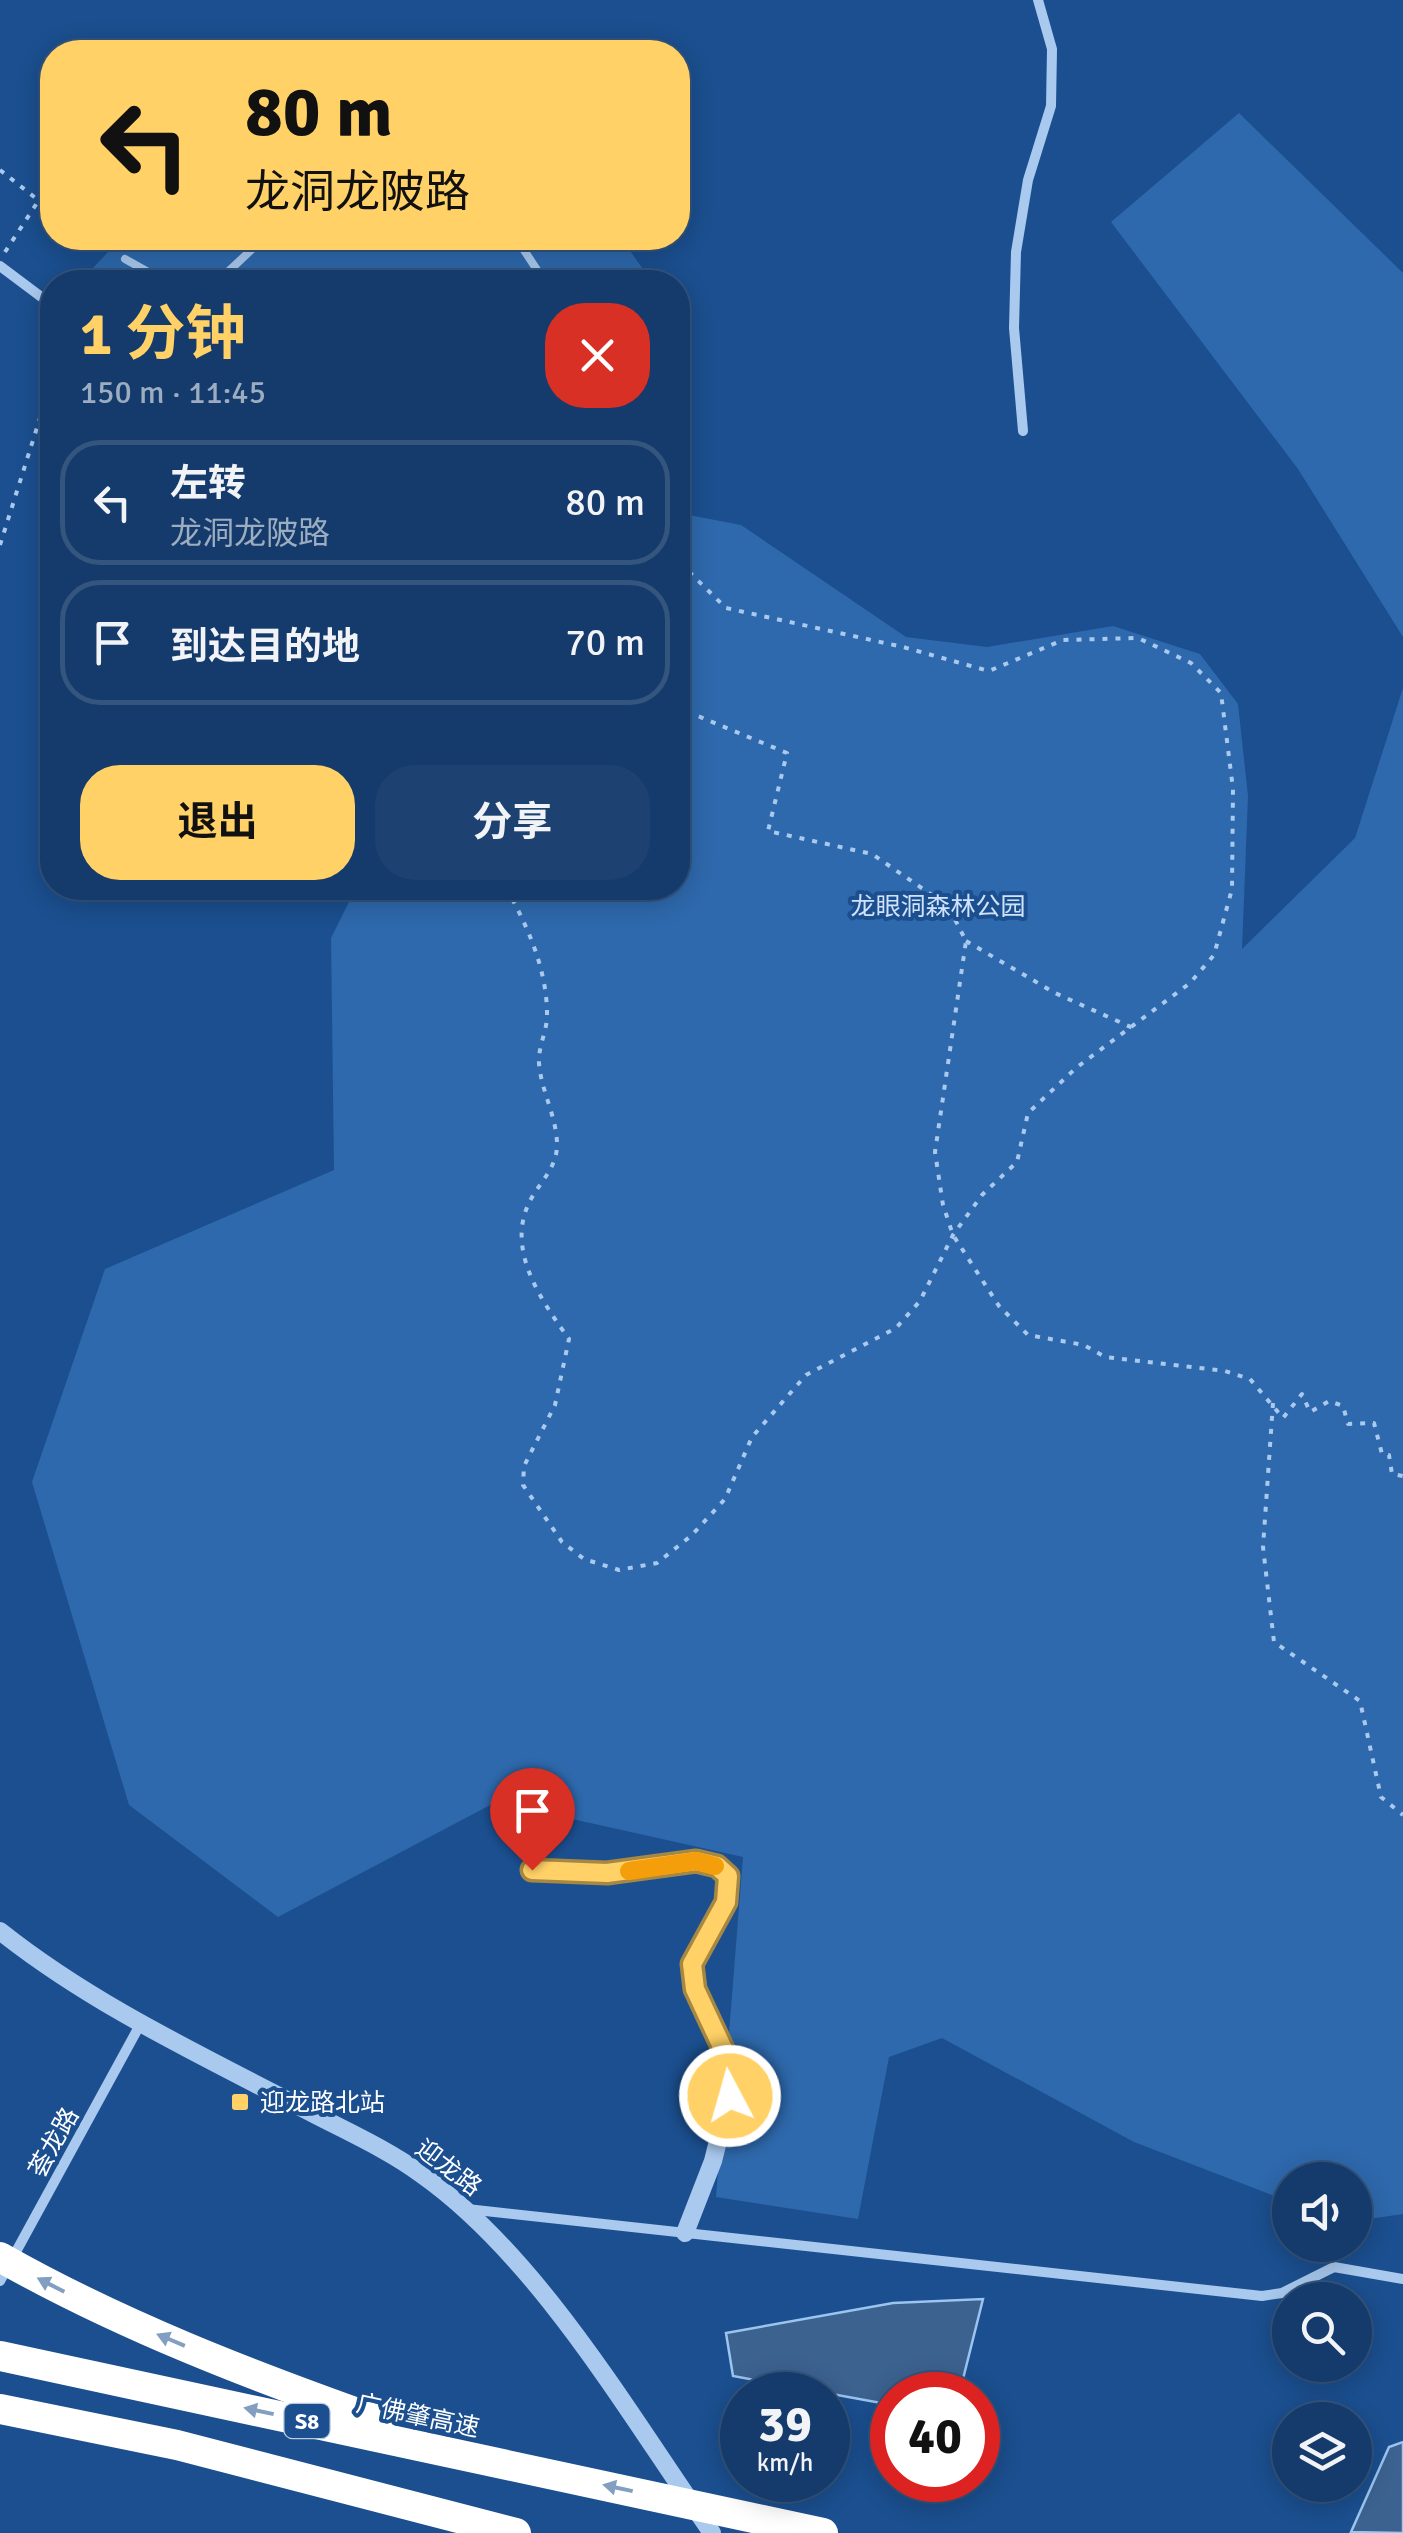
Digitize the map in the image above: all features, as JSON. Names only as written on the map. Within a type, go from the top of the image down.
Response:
[{"type":"highway","points":[[0,2257],[104,2311],[327,2402],[434,2440],[560,2476]]},
{"type":"highway","name":"广佛肇高速","points":[[0,2356],[819,2532]]},
{"type":"highway","name":"S8","points":[[14,2412],[196,2449],[516,2533]]},
{"type":"street","points":[[1023,431],[1014,328],[1016,252],[1028,180],[1051,106],[1052,49],[1038,0]]},
{"type":"street","points":[[0,263],[40,295]]},
{"type":"street","points":[[532,1870],[607,1873],[696,1861],[717,1866],[728,1876],[726,1902],[692,1964],[695,1989],[732,2068],[730,2096],[713,2161],[685,2233]]},
{"type":"street","name":"迎龙路","points":[[0,1931],[80,1988],[382,2150],[419,2172],[466,2209],[543,2296],[712,2533]]},
{"type":"street","name":"荟龙路","points":[[0,2280],[141,2023]]},
{"type":"street","points":[[466,2209],[1262,2296],[1282,2293],[1334,2267],[1403,2279]]},
{"type":"lane","points":[[230,270],[251,250]]},
{"type":"lane","points":[[125,259],[145,270]]},
{"type":"path","points":[[0,170],[38,202]]},
{"type":"path","points":[[0,263],[40,199]]},
{"type":"path","points":[[111,250],[125,259]]},
{"type":"path","points":[[0,545],[40,418]]},
{"type":"path","points":[[512,900],[539,958],[547,1015],[538,1062],[558,1144],[556,1161],[528,1202],[521,1234],[526,1266],[542,1301],[569,1339],[554,1405],[524,1466],[523,1485],[562,1542],[584,1560],[619,1570],[657,1563],[692,1535],[726,1498],[752,1437],[806,1375],[896,1328],[920,1301],[953,1235],[982,1194],[1018,1162],[1028,1113],[1076,1068],[1190,983],[1214,956],[1232,888],[1233,789],[1221,693],[1190,664],[1138,638],[1063,640],[989,671],[903,647],[726,608],[690,573]]},
{"type":"path","points":[[690,713],[787,753],[768,830],[872,854],[948,906],[966,941],[1055,993],[1133,1028]]},
{"type":"path","points":[[966,941],[935,1152],[943,1205],[953,1235],[999,1306],[1028,1335],[1084,1346],[1105,1356],[1225,1371],[1250,1379],[1274,1402],[1283,1418],[1302,1394],[1310,1412],[1329,1401],[1343,1406],[1348,1424],[1374,1423],[1382,1454],[1389,1456],[1392,1474],[1403,1476]]},
{"type":"path","points":[[1274,1402],[1263,1547],[1274,1642],[1360,1701],[1382,1797],[1403,1814]]},
{"type":"green space","points":[[1239,113],[1403,273],[1403,637],[1298,469],[1111,222]]},
{"type":"green space","points":[[110,250],[629,250],[644,270],[91,270]]},
{"type":"green space","name":"龙眼洞森林公园","points":[[690,515],[741,525],[906,637],[987,647],[1113,626],[1200,654],[1238,704],[1248,796],[1242,949],[1355,838],[1403,688],[1403,2214],[1372,2219],[1372,2162],[1272,2162],[1272,2195],[1134,2142],[942,2038],[889,2057],[858,2219],[716,2197],[743,1857],[496,1802],[278,1917],[129,1805],[32,1482],[105,1269],[334,1170],[331,938],[350,900],[690,900]]},
{"type":"shaded area","points":[[983,2299],[965,2372],[870,2372],[870,2401],[850,2397],[850,2372],[732,2372],[726,2333],[893,2303]]},
{"type":"shaded area","points":[[1403,2442],[1403,2533],[1351,2532],[1364,2502],[1372,2502],[1372,2485],[1389,2447]]},
{"type":"slow traffic","points":[[629,1871],[696,1861],[715,1866]]},
{"type":"place","name":"迎龙路北站","points":[[240,2102]]},
{"type":"route","points":[[532,1870],[607,1873],[667,1868],[696,1861],[717,1866],[728,1876],[726,1902],[692,1964],[695,1989],[712,2018],[732,2068],[730,2096]]}]
